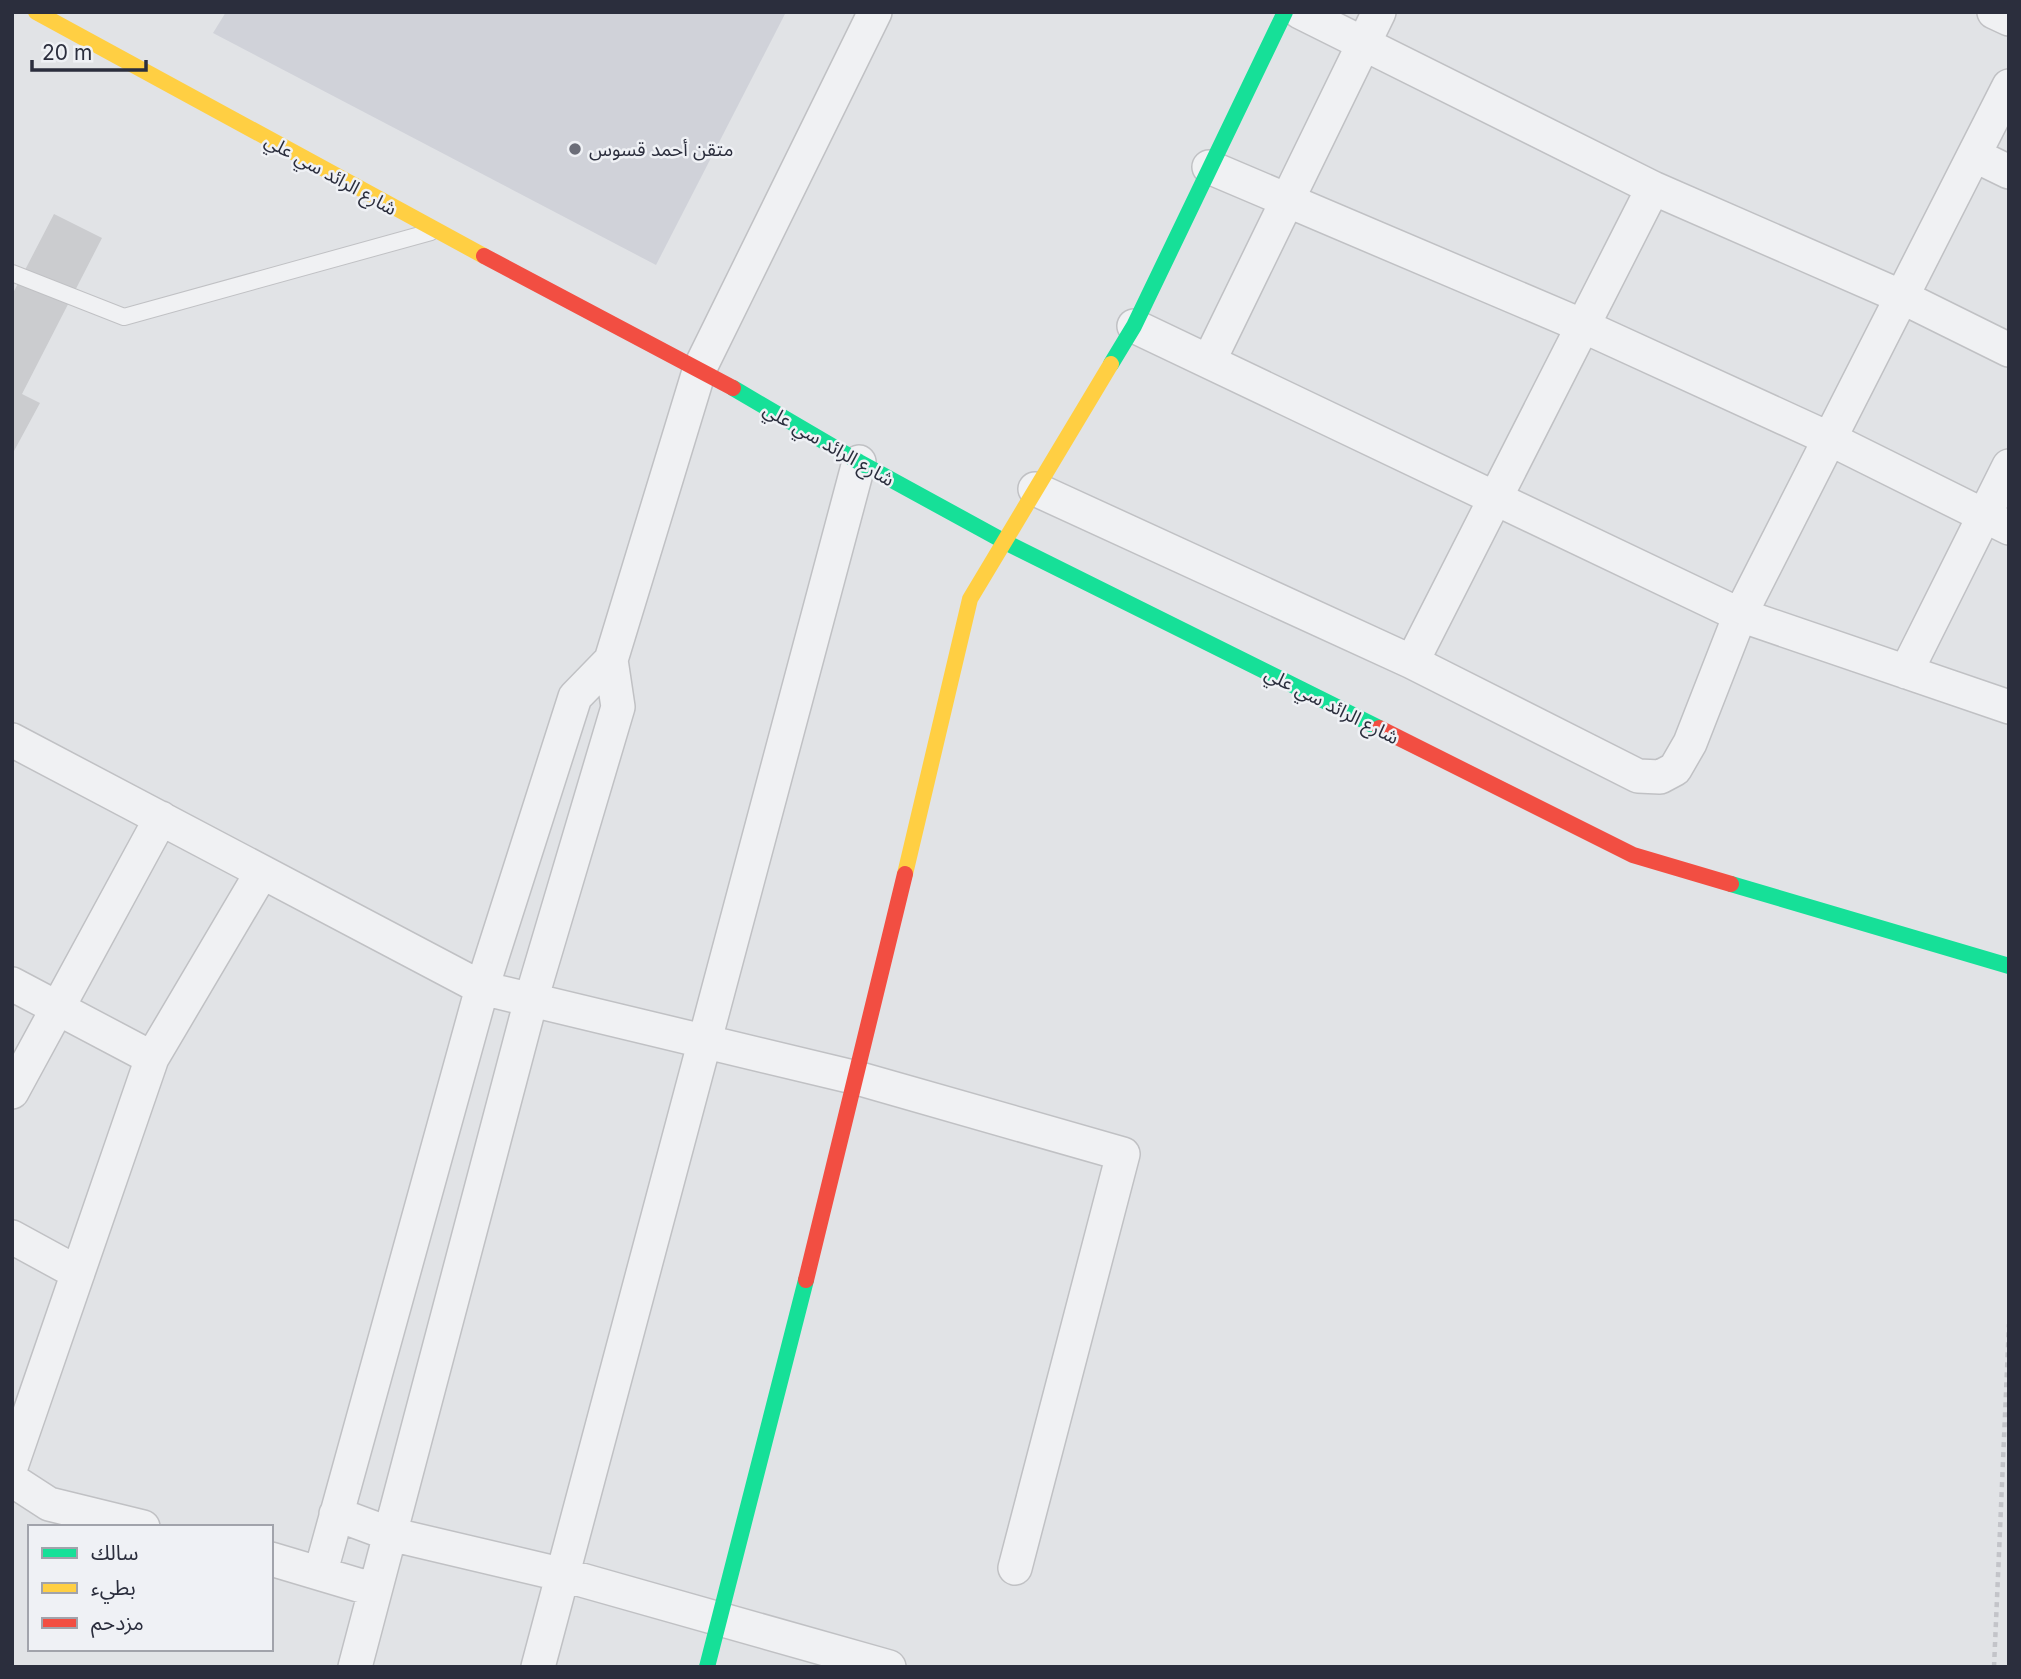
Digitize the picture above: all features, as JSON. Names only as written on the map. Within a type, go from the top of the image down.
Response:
[{"type":"street","name":"شارع الرائد سي علي","points":[[36,12],[436,231],[699,368],[859,462],[1007,543],[1633,855],[2009,966]]},
{"type":"street","points":[[355,1667],[531,999],[618,707],[611,660],[699,368],[875,12]]},
{"type":"street","points":[[707,1667],[857,1078],[970,600],[1007,543],[1035,489],[1134,326],[1285,12]]},
{"type":"street","points":[[1300,12],[1653,188],[1902,297],[2009,350]]},
{"type":"street","points":[[1209,361],[1380,12]]},
{"type":"street","points":[[1994,12],[2009,19]]},
{"type":"street","points":[[1035,489],[1412,662],[1638,776],[1661,777],[1675,769],[1690,743],[1740,615],[2009,86]]},
{"type":"street","points":[[1974,155],[2009,172]]},
{"type":"street","points":[[1209,167],[1583,326],[1830,439],[1996,522]]},
{"type":"street","points":[[1412,662],[1653,188]]},
{"type":"street","points":[[1134,326],[1740,615],[2009,708]]},
{"type":"street","points":[[538,1667],[859,462]]},
{"type":"street","points":[[1906,672],[1996,522],[2009,466]]},
{"type":"street","points":[[321,1571],[482,988],[575,697],[611,660]]},
{"type":"street","points":[[12,740],[482,988],[857,1078],[1123,1154],[1015,1568]]},
{"type":"street","points":[[12,1092],[60,1009],[161,818]]},
{"type":"street","points":[[12,1464],[152,1058],[262,872]]},
{"type":"street","points":[[12,984],[152,1058]]},
{"type":"street","points":[[12,1237],[78,1273]]},
{"type":"street","points":[[12,1480],[50,1504],[134,1525]]},
{"type":"street","points":[[336,1514],[390,1534],[564,1575],[719,1616],[889,1667]]},
{"type":"street","points":[[273,1559],[321,1571],[375,1590]]},
{"type":"lane","points":[[12,273],[124,317],[436,231]]},
{"type":"path","points":[[1994,1667],[2009,1324]]},
{"type":"shaded area","name":"متقن أحمد قسوس","points":[[226,12],[786,12],[656,265],[213,33]]},
{"type":"building","points":[[54,214],[102,238],[22,394],[40,403],[14,451],[12,295]]},
{"type":"traffic: fast","points":[[1111,364],[1134,326],[1285,12]]},
{"type":"traffic: fast","points":[[733,388],[859,462],[1007,543],[1379,728]]},
{"type":"traffic: fast","points":[[1731,884],[2009,966]]},
{"type":"traffic: fast","points":[[707,1667],[806,1280]]},
{"type":"traffic: slow","points":[[36,12],[484,256]]},
{"type":"traffic: slow","points":[[905,874],[970,599],[1111,364]]},
{"type":"traffic: jam","points":[[484,256],[733,388]]},
{"type":"traffic: jam","points":[[1379,728],[1633,855],[1731,884]]},
{"type":"traffic: jam","points":[[806,1280],[905,874]]},
{"type":"place","name":"متقن أحمد قسوس","points":[[575,149]]}]
